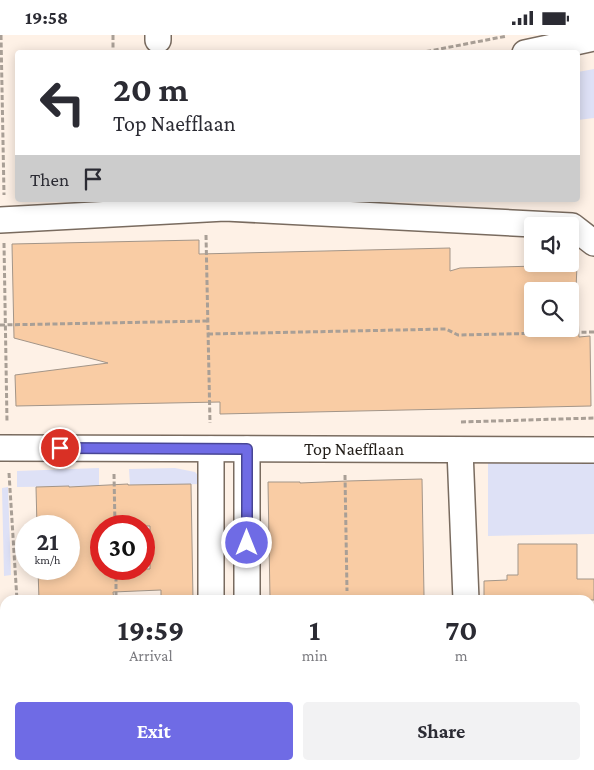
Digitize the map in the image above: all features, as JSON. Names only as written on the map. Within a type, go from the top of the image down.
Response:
[{"type":"street","points":[[539,50],[594,38]]},
{"type":"street","points":[[2,220],[218,206],[572,226],[594,243]]},
{"type":"street","name":"Top Naefflaan","points":[[4,448],[594,451]]},
{"type":"street","points":[[211,449],[211,595]]},
{"type":"street","points":[[246,595],[247,449]]},
{"type":"street","points":[[460,450],[466,595]]},
{"type":"path","points":[[1,35],[2,220],[6,325],[4,448],[17,595]]},
{"type":"path","points":[[112,35],[113,50]]},
{"type":"path","points":[[435,50],[513,35]]},
{"type":"path","points":[[211,449],[208,321],[218,206]]},
{"type":"path","points":[[0,325],[208,321]]},
{"type":"path","points":[[208,335],[446,329],[458,335],[594,332]]},
{"type":"path","points":[[113,449],[115,515]]},
{"type":"path","points":[[345,449],[347,591]]},
{"type":"path","points":[[116,580],[116,595]]},
{"type":"shaded area","points":[[594,69],[594,118],[580,120],[580,72]]},
{"type":"shaded area","points":[[488,458],[594,460],[594,534],[488,536]]},
{"type":"shaded area","points":[[99,468],[99,486],[17,487],[17,471]]},
{"type":"shaded area","points":[[175,468],[195,472],[206,484],[130,485],[129,469]]},
{"type":"shaded area","points":[[8,487],[11,575],[4,576],[2,488]]},
{"type":"building","points":[[199,240],[199,254],[450,248],[450,271],[460,268],[524,266],[524,272],[577,272],[576,282],[524,282],[524,337],[590,336],[591,406],[220,414],[220,402],[16,406],[15,375],[108,363],[14,338],[12,244]]},
{"type":"building","points":[[422,479],[424,595],[270,595],[268,482]]},
{"type":"building","points":[[191,484],[193,595],[161,595],[161,590],[113,592],[113,595],[39,595],[38,580],[80,580],[80,515],[37,515],[36,487]]},
{"type":"building","points":[[518,544],[577,544],[577,579],[594,579],[594,595],[484,595],[484,581],[507,580],[507,575],[518,575]]},
{"type":"route","points":[[60,448],[247,449],[247,543]]}]
